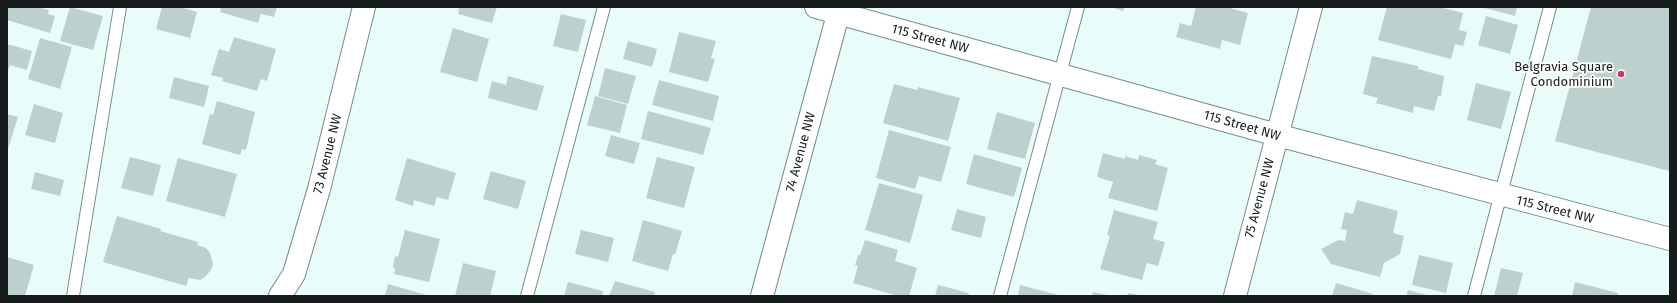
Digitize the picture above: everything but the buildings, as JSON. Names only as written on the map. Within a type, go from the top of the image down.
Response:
[{"type":"street","name":"73 Avenue NW","points":[[280,296],[294,274],[319,189],[364,7]]},
{"type":"street","name":"115 Street NW","points":[[816,7],[839,10],[1277,135],[1501,196],[1670,239]]},
{"type":"street","name":"75 Avenue NW","points":[[1235,296],[1312,7]]},
{"type":"street","name":"74 Avenue NW","points":[[762,296],[839,10]]},
{"type":"lane","points":[[73,296],[120,7]]},
{"type":"lane","points":[[527,296],[604,7]]},
{"type":"lane","points":[[1000,296],[1078,7]]},
{"type":"lane","points":[[1474,296],[1550,7]]},
{"type":"place","name":"Belgravia Square Condominium","points":[[1621,74]]}]
